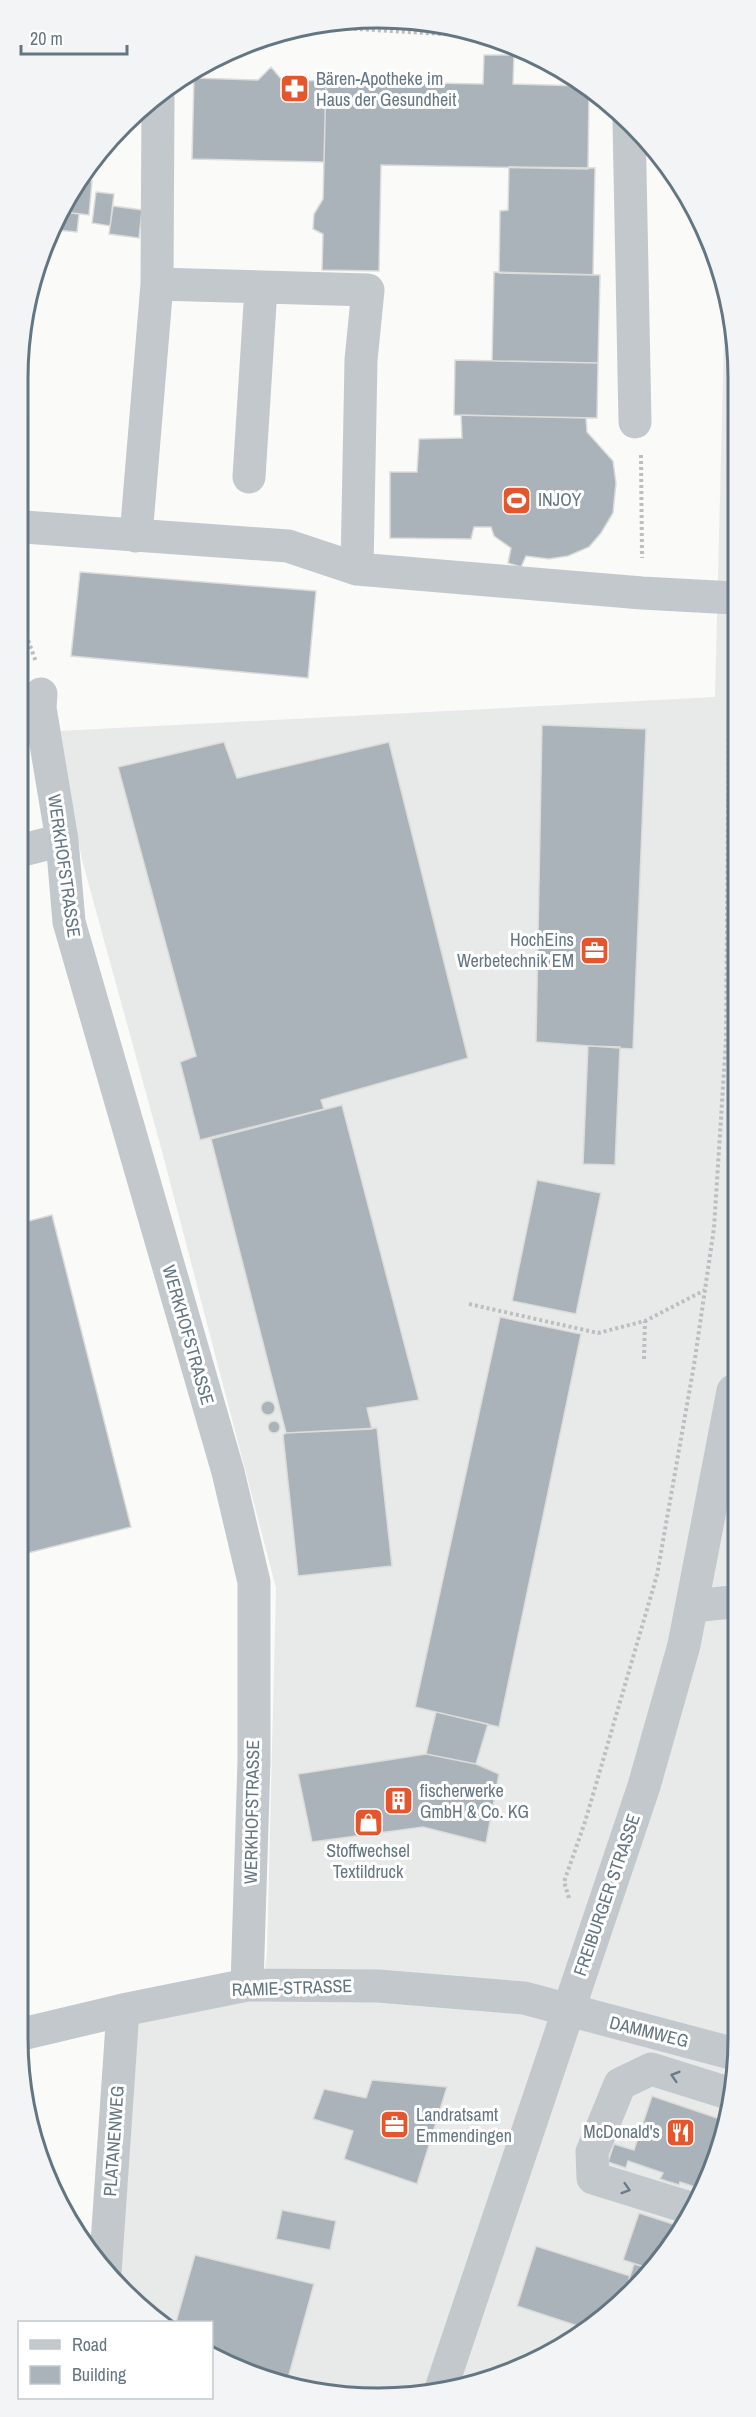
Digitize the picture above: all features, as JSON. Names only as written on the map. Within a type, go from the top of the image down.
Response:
[{"type":"street","points":[[136,536],[158,284],[158,107]]},
{"type":"street","points":[[628,135],[635,422]]},
{"type":"street","points":[[158,284],[368,290],[361,360],[357,569]]},
{"type":"street","points":[[249,477],[261,288]]},
{"type":"street","points":[[28,527],[288,546],[357,569],[642,593],[728,598]]},
{"type":"street","name":"WERKHOFSTRASSE","points":[[35,705],[62,840],[69,922],[228,1472],[254,1582],[254,1761],[247,1986]]},
{"type":"street","points":[[28,849],[62,840]]},
{"type":"street","name":"FREIBURGER STRASSE","points":[[443,2383],[644,1786],[684,1645],[728,1416]]},
{"type":"street","points":[[692,1606],[728,1602]]},
{"type":"street","name":"RAMIE-STRASSE","points":[[28,2033],[123,2010],[247,1986],[378,1986],[524,1998],[568,2012]]},
{"type":"street","name":"PLATANENWEG","points":[[106,2258],[123,2010]]},
{"type":"street","name":"DAMMWEG","points":[[568,2012],[727,2052]]},
{"type":"street","points":[[685,2206],[593,2178],[592,2152],[620,2084],[651,2069],[724,2092]]},
{"type":"path","points":[[356,29],[439,34]]},
{"type":"path","points":[[635,422],[641,440],[642,593]]},
{"type":"path","points":[[564,1882],[585,1822],[657,1575],[705,1289],[714,1228],[726,1040],[728,811]]},
{"type":"path","points":[[469,1304],[598,1333],[645,1321],[705,1289]]},
{"type":"path","points":[[644,1359],[645,1321]]},
{"type":"shaded area","points":[[724,328],[728,378],[728,2039],[721,2107],[701,2173],[669,2233],[641,2269],[608,2302],[553,2342],[490,2370],[424,2386],[355,2388],[288,2377],[244,2362],[213,2347],[213,2321],[172,2321],[131,2286],[109,2262],[123,2010],[263,1985],[267,1952],[276,1588],[163,1155],[82,860],[60,731],[715,697]]},
{"type":"building","points":[[484,55],[512,55],[514,56],[513,84],[570,86],[589,99],[588,169],[381,165],[379,271],[322,270],[323,234],[313,229],[314,214],[323,199],[326,81],[483,84]]},
{"type":"building","points":[[271,67],[282,80],[326,81],[324,162],[192,159],[194,81],[198,78],[258,80]]},
{"type":"building","points":[[509,167],[595,168],[593,275],[499,273],[500,211],[508,210]]},
{"type":"building","points":[[89,181],[92,181],[89,215],[70,213]]},
{"type":"building","points":[[96,192],[114,194],[110,226],[92,223]]},
{"type":"building","points":[[113,206],[142,210],[139,238],[109,234]]},
{"type":"building","points":[[70,213],[79,214],[77,232],[61,230]]},
{"type":"building","points":[[494,272],[600,275],[598,363],[492,361]]},
{"type":"building","points":[[455,360],[598,363],[597,418],[454,415]]},
{"type":"building","points":[[461,415],[586,418],[587,432],[613,461],[616,483],[613,513],[589,547],[568,556],[549,559],[526,556],[521,567],[508,563],[511,548],[494,536],[491,527],[474,527],[471,539],[390,538],[390,472],[417,472],[419,439],[462,438]]},
{"type":"building","points":[[80,572],[316,591],[308,678],[71,656]]},
{"type":"building","points":[[542,725],[646,729],[633,1049],[536,1042]]},
{"type":"building","points":[[224,742],[237,778],[389,742],[468,1058],[321,1100],[324,1109],[200,1140],[180,1062],[196,1056],[118,767]]},
{"type":"building","points":[[588,1046],[620,1047],[615,1165],[583,1164]]},
{"type":"building","points":[[342,1105],[419,1400],[367,1408],[372,1429],[286,1433],[211,1139]]},
{"type":"building","points":[[537,1180],[601,1193],[576,1314],[512,1301]]},
{"type":"building","points":[[52,1215],[131,1527],[28,1553],[28,1221]]},
{"type":"building","points":[[500,1317],[581,1334],[499,1727],[415,1707]]},
{"type":"building","points":[[265,1401],[271,1401],[275,1408],[271,1415],[265,1415],[261,1411],[261,1405]]},
{"type":"building","points":[[276,1421],[279,1422],[279,1432],[272,1433],[269,1432],[268,1425],[269,1422]]},
{"type":"building","points":[[377,1428],[392,1566],[298,1576],[283,1435]]},
{"type":"building","points":[[436,1712],[488,1724],[476,1764],[426,1754]]},
{"type":"building","name":"fischerwerke GmbH & Co. KG","points":[[426,1754],[476,1764],[499,1774],[486,1843],[423,1827],[312,1842],[298,1774]]},
{"type":"building","points":[[372,2080],[447,2087],[417,2184],[344,2159],[353,2131],[313,2119],[324,2089],[366,2098]]},
{"type":"building","name":"McDonald's","points":[[652,2096],[718,2118],[709,2151],[694,2187],[660,2179],[663,2173],[628,2161],[626,2168],[608,2162],[614,2144],[634,2150]]},
{"type":"building","points":[[282,2210],[336,2221],[330,2250],[276,2239]]},
{"type":"building","points":[[639,2213],[674,2225],[643,2266],[623,2260]]},
{"type":"building","points":[[536,2246],[630,2276],[625,2286],[578,2326],[517,2306]]},
{"type":"building","points":[[195,2255],[314,2284],[288,2377],[244,2362],[213,2347],[213,2321],[176,2321]]},
{"type":"building","points":[[634,2264],[643,2267],[628,2283]]},
{"type":"place","name":"Bären-Apotheke im Haus der Gesundheit","points":[[295,89]]},
{"type":"place","name":"INJOY","points":[[517,500]]},
{"type":"place","name":"HochEins Werbetechnik EM","points":[[595,950]]},
{"type":"place","name":"fischerwerke GmbH & Co. KG","points":[[399,1801]]},
{"type":"place","name":"Stoffwechsel Textildruck","points":[[368,1822]]},
{"type":"place","name":"Landratsamt Emmendingen","points":[[395,2125]]},
{"type":"place","name":"McDonald's","points":[[681,2132]]}]
